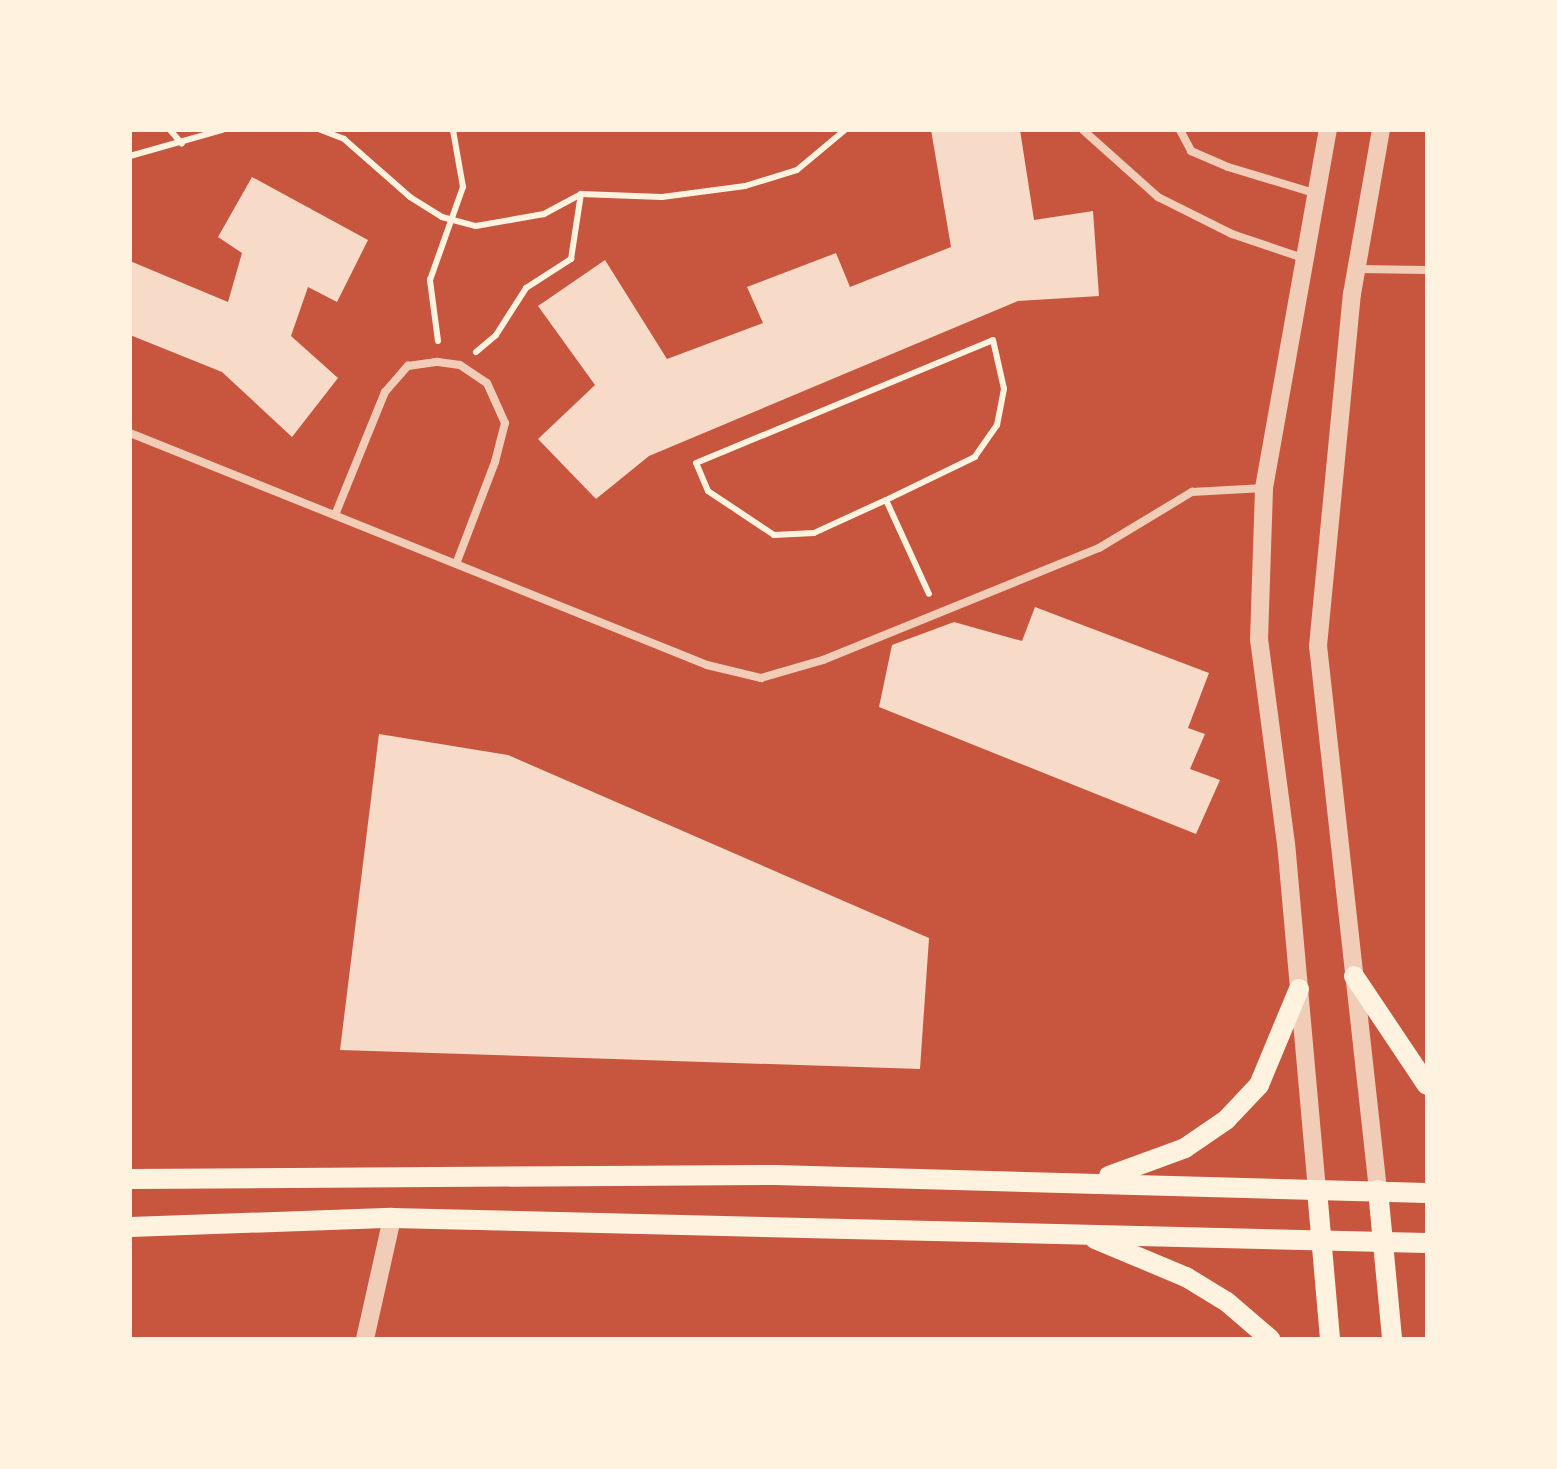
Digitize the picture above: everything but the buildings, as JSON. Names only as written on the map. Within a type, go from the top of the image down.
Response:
[{"type":"main road","points":[[1354,976],[1427,1085]]},
{"type":"main road","points":[[1090,1181],[1140,1168],[1185,1148],[1226,1120],[1259,1085],[1299,989]]},
{"type":"main road","points":[[130,1179],[775,1175],[1427,1192]]},
{"type":"main road","points":[[1317,1190],[1330,1339]]},
{"type":"main road","points":[[1378,1190],[1392,1339]]},
{"type":"main road","points":[[130,1227],[392,1218],[1427,1243]]},
{"type":"main road","points":[[1084,1234],[1186,1277],[1227,1302],[1270,1339]]},
{"type":"street","points":[[1317,1190],[1286,844],[1259,640],[1264,488],[1328,130]]},
{"type":"street","points":[[1378,1190],[1318,646],[1357,269],[1381,130]]},
{"type":"street","points":[[365,1339],[392,1218]]},
{"type":"lane","points":[[1084,130],[1158,197],[1232,234],[1303,258]]},
{"type":"lane","points":[[1180,130],[1192,151],[1228,168],[1314,193]]},
{"type":"lane","points":[[1357,269],[1427,270]]},
{"type":"lane","points":[[335,515],[385,392],[408,366],[438,362],[460,365],[488,383],[504,423],[496,462],[456,564]]},
{"type":"lane","points":[[130,433],[707,665],[761,678],[823,660],[1099,548],[1192,492],[1264,488]]},
{"type":"path","points":[[170,130],[182,144]]},
{"type":"path","points":[[130,156],[222,130]]},
{"type":"path","points":[[321,130],[344,139],[410,197],[454,220],[476,226],[544,214],[581,194],[662,197],[746,186],[797,170],[845,130]]},
{"type":"path","points":[[438,362],[439,319],[430,280],[463,187],[453,130]]},
{"type":"path","points":[[460,365],[496,335],[526,288],[571,259],[581,194]]},
{"type":"path","points":[[993,340],[1004,389],[997,425],[975,458],[886,500],[814,533],[774,535],[708,491],[696,463],[993,340]]},
{"type":"path","points":[[886,500],[938,613]]}]
